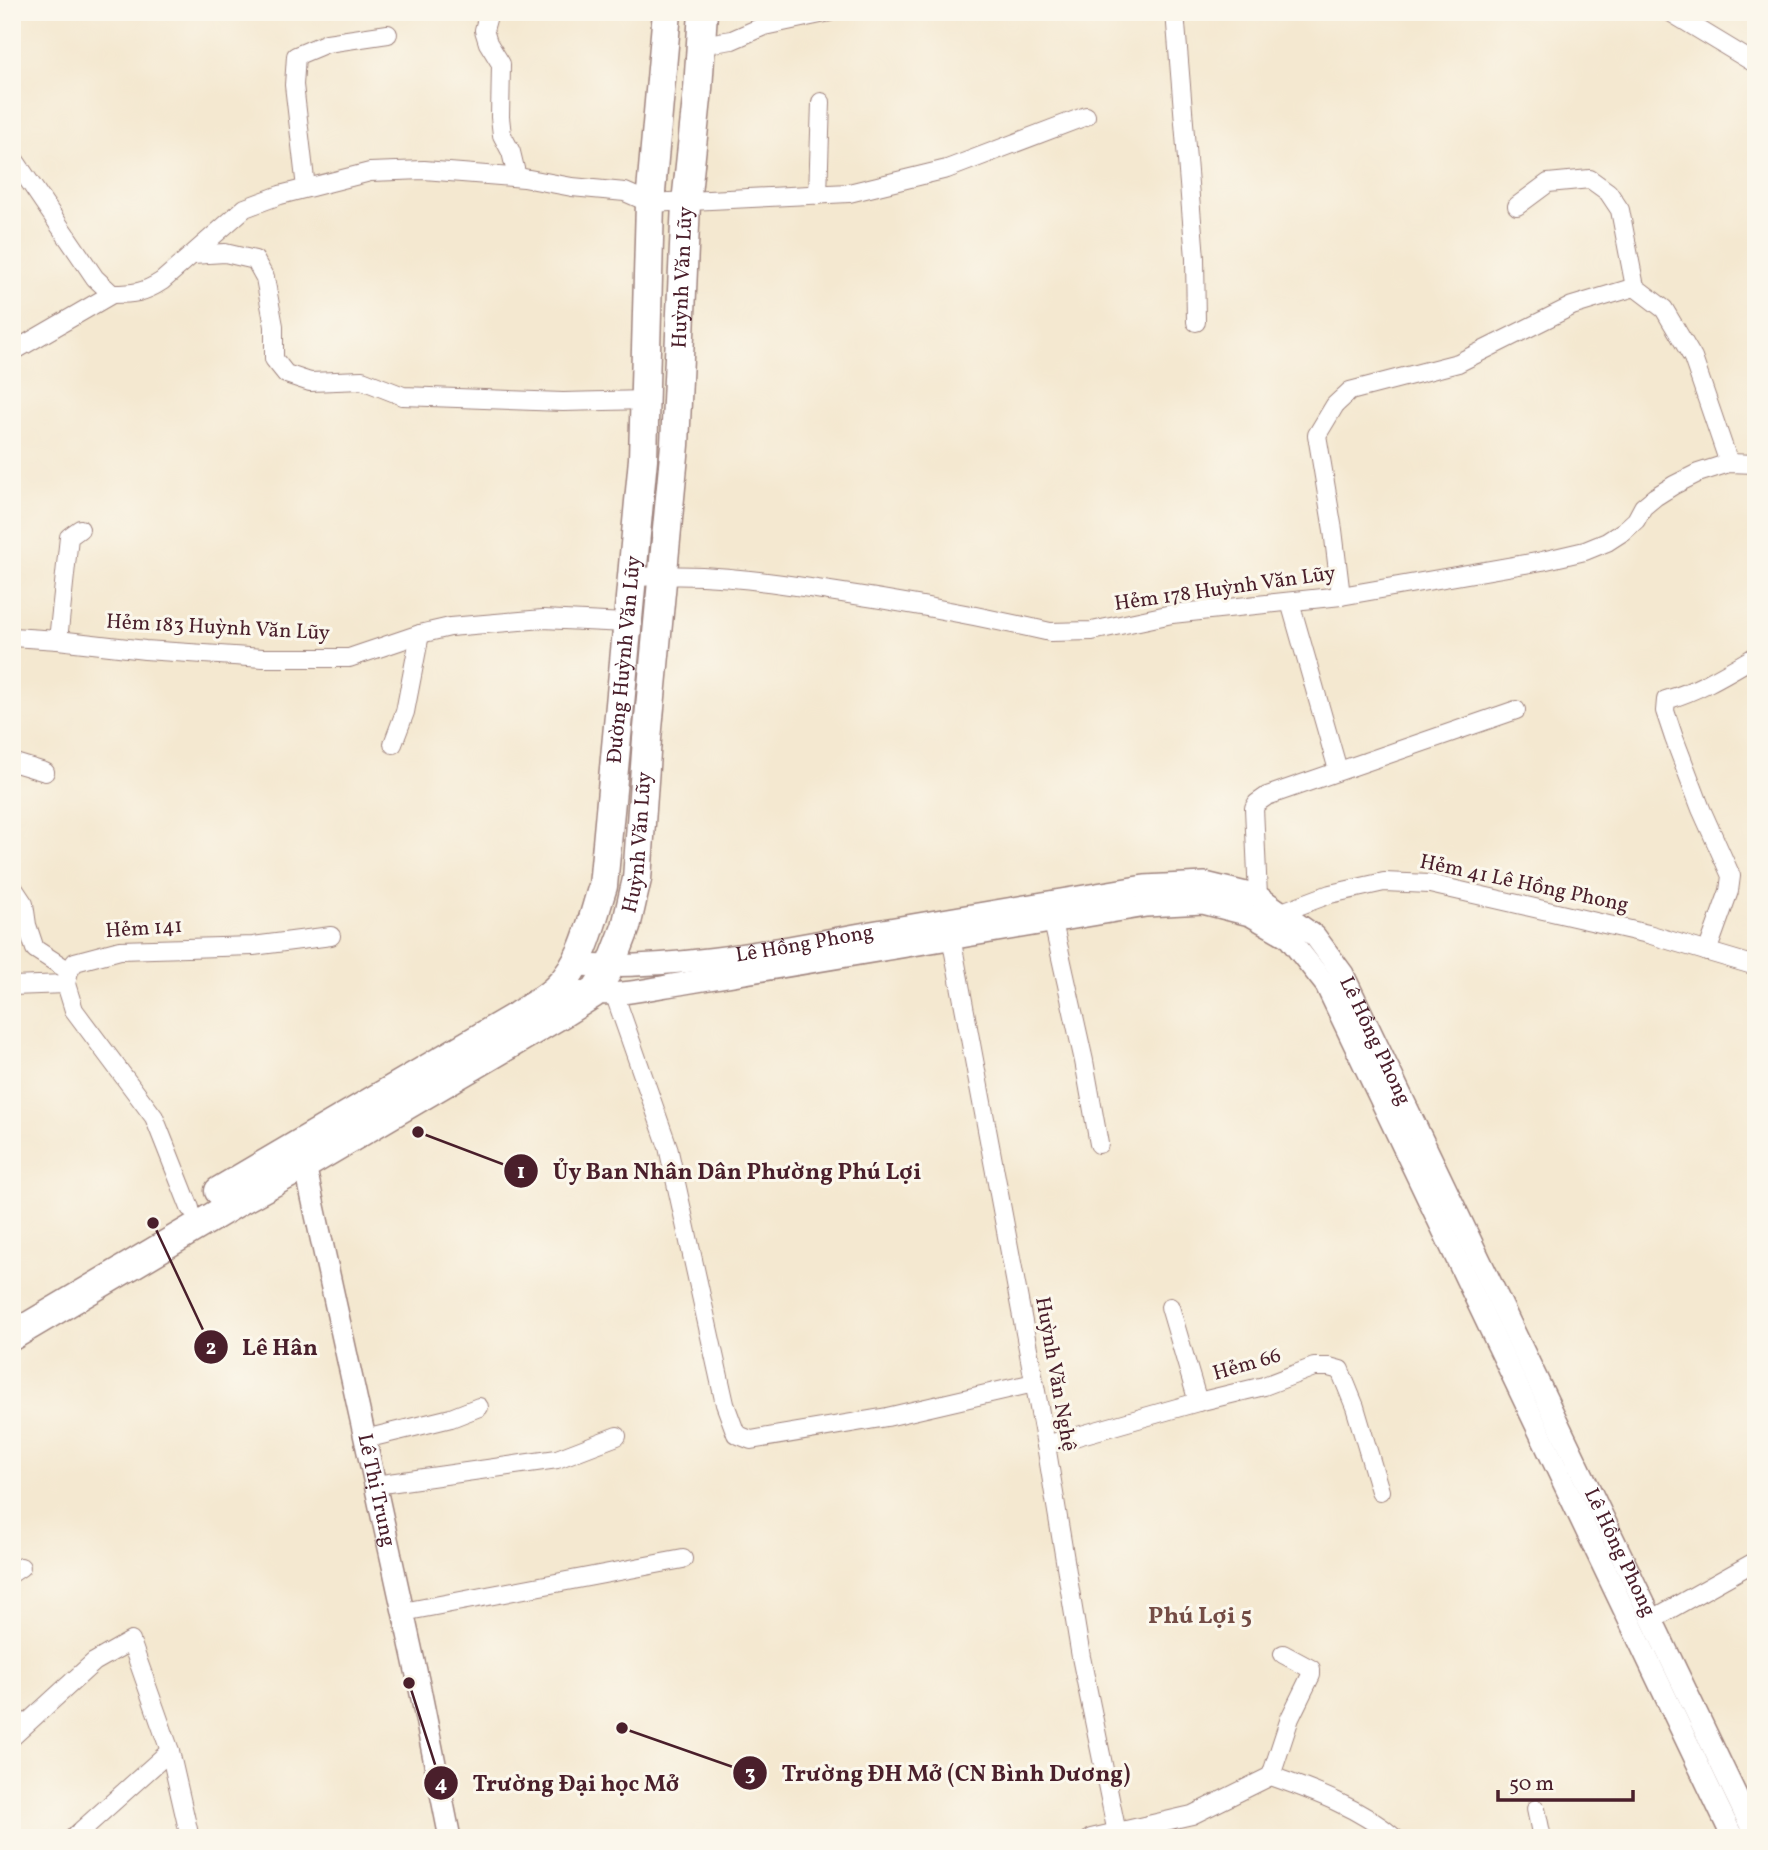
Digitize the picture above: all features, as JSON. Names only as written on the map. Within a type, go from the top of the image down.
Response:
[{"type":"main road","name":"Đường Huỳnh Văn Lũy","points":[[300,1156],[558,988],[575,965],[603,886],[643,459],[650,203],[667,12]]},
{"type":"main road","name":"Huỳnh Văn Lũy","points":[[606,984],[626,927],[637,879],[647,738],[675,444],[686,203],[703,12]]},
{"type":"main road","points":[[12,1315],[190,1208],[300,1156],[606,984]]},
{"type":"main road","points":[[12,1336],[241,1199],[300,1156]]},
{"type":"street","points":[[489,12],[484,30],[488,43],[501,64],[502,135],[511,152],[517,177]]},
{"type":"street","points":[[1175,12],[1195,258],[1196,322]]},
{"type":"street","points":[[1670,12],[1756,65]]},
{"type":"street","points":[[701,45],[733,40],[764,26],[822,13]]},
{"type":"street","points":[[306,188],[300,117],[294,85],[296,56],[327,43],[387,34]]},
{"type":"street","points":[[818,195],[821,102]]},
{"type":"street","points":[[12,352],[112,294],[147,291],[245,208],[306,188],[370,172],[424,170],[517,177],[572,187],[625,192],[650,203],[849,193],[947,169],[1086,116]]},
{"type":"street","points":[[12,156],[95,278],[112,294]]},
{"type":"street","points":[[1517,206],[1548,183],[1590,178],[1608,192],[1620,210],[1635,287],[1664,309],[1693,358],[1728,463]]},
{"type":"street","points":[[192,255],[225,253],[255,260],[265,278],[274,326],[274,359],[286,374],[310,382],[362,380],[403,396],[563,402],[646,400]]},
{"type":"street","points":[[1341,596],[1334,530],[1317,435],[1335,405],[1350,391],[1458,363],[1572,306],[1635,287]]},
{"type":"street","name":"Hẻm 178 Huỳnh Văn Lũy","points":[[631,578],[664,575],[750,579],[874,597],[1050,632],[1092,631],[1172,614],[1341,596],[1585,551],[1624,531],[1655,497],[1698,473],[1728,463],[1756,464]]},
{"type":"street","points":[[58,640],[67,546],[69,537],[80,529]]},
{"type":"street","points":[[1290,602],[1338,770]]},
{"type":"street","name":"Hẻm 183 Huỳnh Văn Lũy","points":[[12,637],[263,658],[349,658],[450,627],[543,619],[626,624]]},
{"type":"street","points":[[393,744],[405,712],[420,635]]},
{"type":"street","points":[[1707,952],[1729,891],[1731,876],[1701,809],[1674,738],[1665,711],[1666,700],[1702,686],[1756,656]]},
{"type":"street","points":[[1258,896],[1254,808],[1257,803],[1267,796],[1338,770],[1516,710]]},
{"type":"street","points":[[12,762],[46,772]]},
{"type":"street","name":"Hẻm 41 Lê Hồng Phong","points":[[1282,912],[1330,894],[1384,882],[1430,884],[1647,934],[1756,966]]},
{"type":"street","name":"Lê Hồng Phong","points":[[950,928],[1144,886],[1205,883],[1258,896],[1315,936],[1343,974],[1756,1837]]},
{"type":"street","points":[[12,886],[24,904],[27,925],[36,949],[68,977],[74,1010],[154,1117],[190,1208]]},
{"type":"street","name":"Lê Hồng Phong","points":[[558,988],[606,984],[683,962],[775,949],[950,928],[1053,922],[1146,906],[1203,903],[1250,915],[1288,937],[1326,985],[1733,1838]]},
{"type":"street","points":[[1053,922],[1084,1061],[1099,1144]]},
{"type":"street","name":"Huỳnh Văn Nghệ","points":[[950,928],[1046,1446],[1081,1657],[1118,1835]]},
{"type":"street","name":"Hẻm 141","points":[[68,977],[75,962],[120,950],[253,946],[331,936]]},
{"type":"street","name":"Lê Hồng Phong","points":[[575,965],[606,984]]},
{"type":"street","points":[[12,986],[68,977]]},
{"type":"street","points":[[606,984],[668,1147],[725,1404],[736,1434],[751,1440],[887,1418],[1034,1383]]},
{"type":"street","name":"Lê Thị Trung","points":[[300,1156],[365,1439],[450,1838]]},
{"type":"street","points":[[1170,1307],[1198,1402]]},
{"type":"street","name":"Hẻm 66","points":[[1046,1446],[1264,1386],[1314,1367],[1329,1367],[1340,1370],[1355,1407],[1380,1490]]},
{"type":"street","points":[[365,1439],[451,1418],[479,1407]]},
{"type":"street","points":[[375,1485],[558,1459],[617,1436]]},
{"type":"street","points":[[403,1612],[683,1559]]},
{"type":"street","points":[[1651,1620],[1756,1561]]},
{"type":"street","points":[[12,1737],[94,1662],[131,1641],[170,1751],[190,1838]]},
{"type":"street","points":[[1271,1776],[1290,1718],[1311,1675],[1311,1669],[1305,1664],[1283,1654]]},
{"type":"street","points":[[73,1838],[170,1751]]},
{"type":"street","points":[[1091,1838],[1118,1835],[1192,1815],[1271,1776],[1315,1791],[1395,1838]]},
{"type":"street","points":[[1536,1809],[1542,1838]]},
{"type":"place","name":"Ủy Ban Nhân Dân Phường Phú Lợi","points":[[418,1132]]},
{"type":"place","name":"Lê Hân","points":[[153,1223]]},
{"type":"place","name":"Trường Đại học Mở","points":[[409,1683]]},
{"type":"place","name":"Trường ĐH Mở (CN Bình Dương)","points":[[622,1728]]},
{"type":"district","name":"Phú Lợi 5","points":[[1200,1617]]}]
